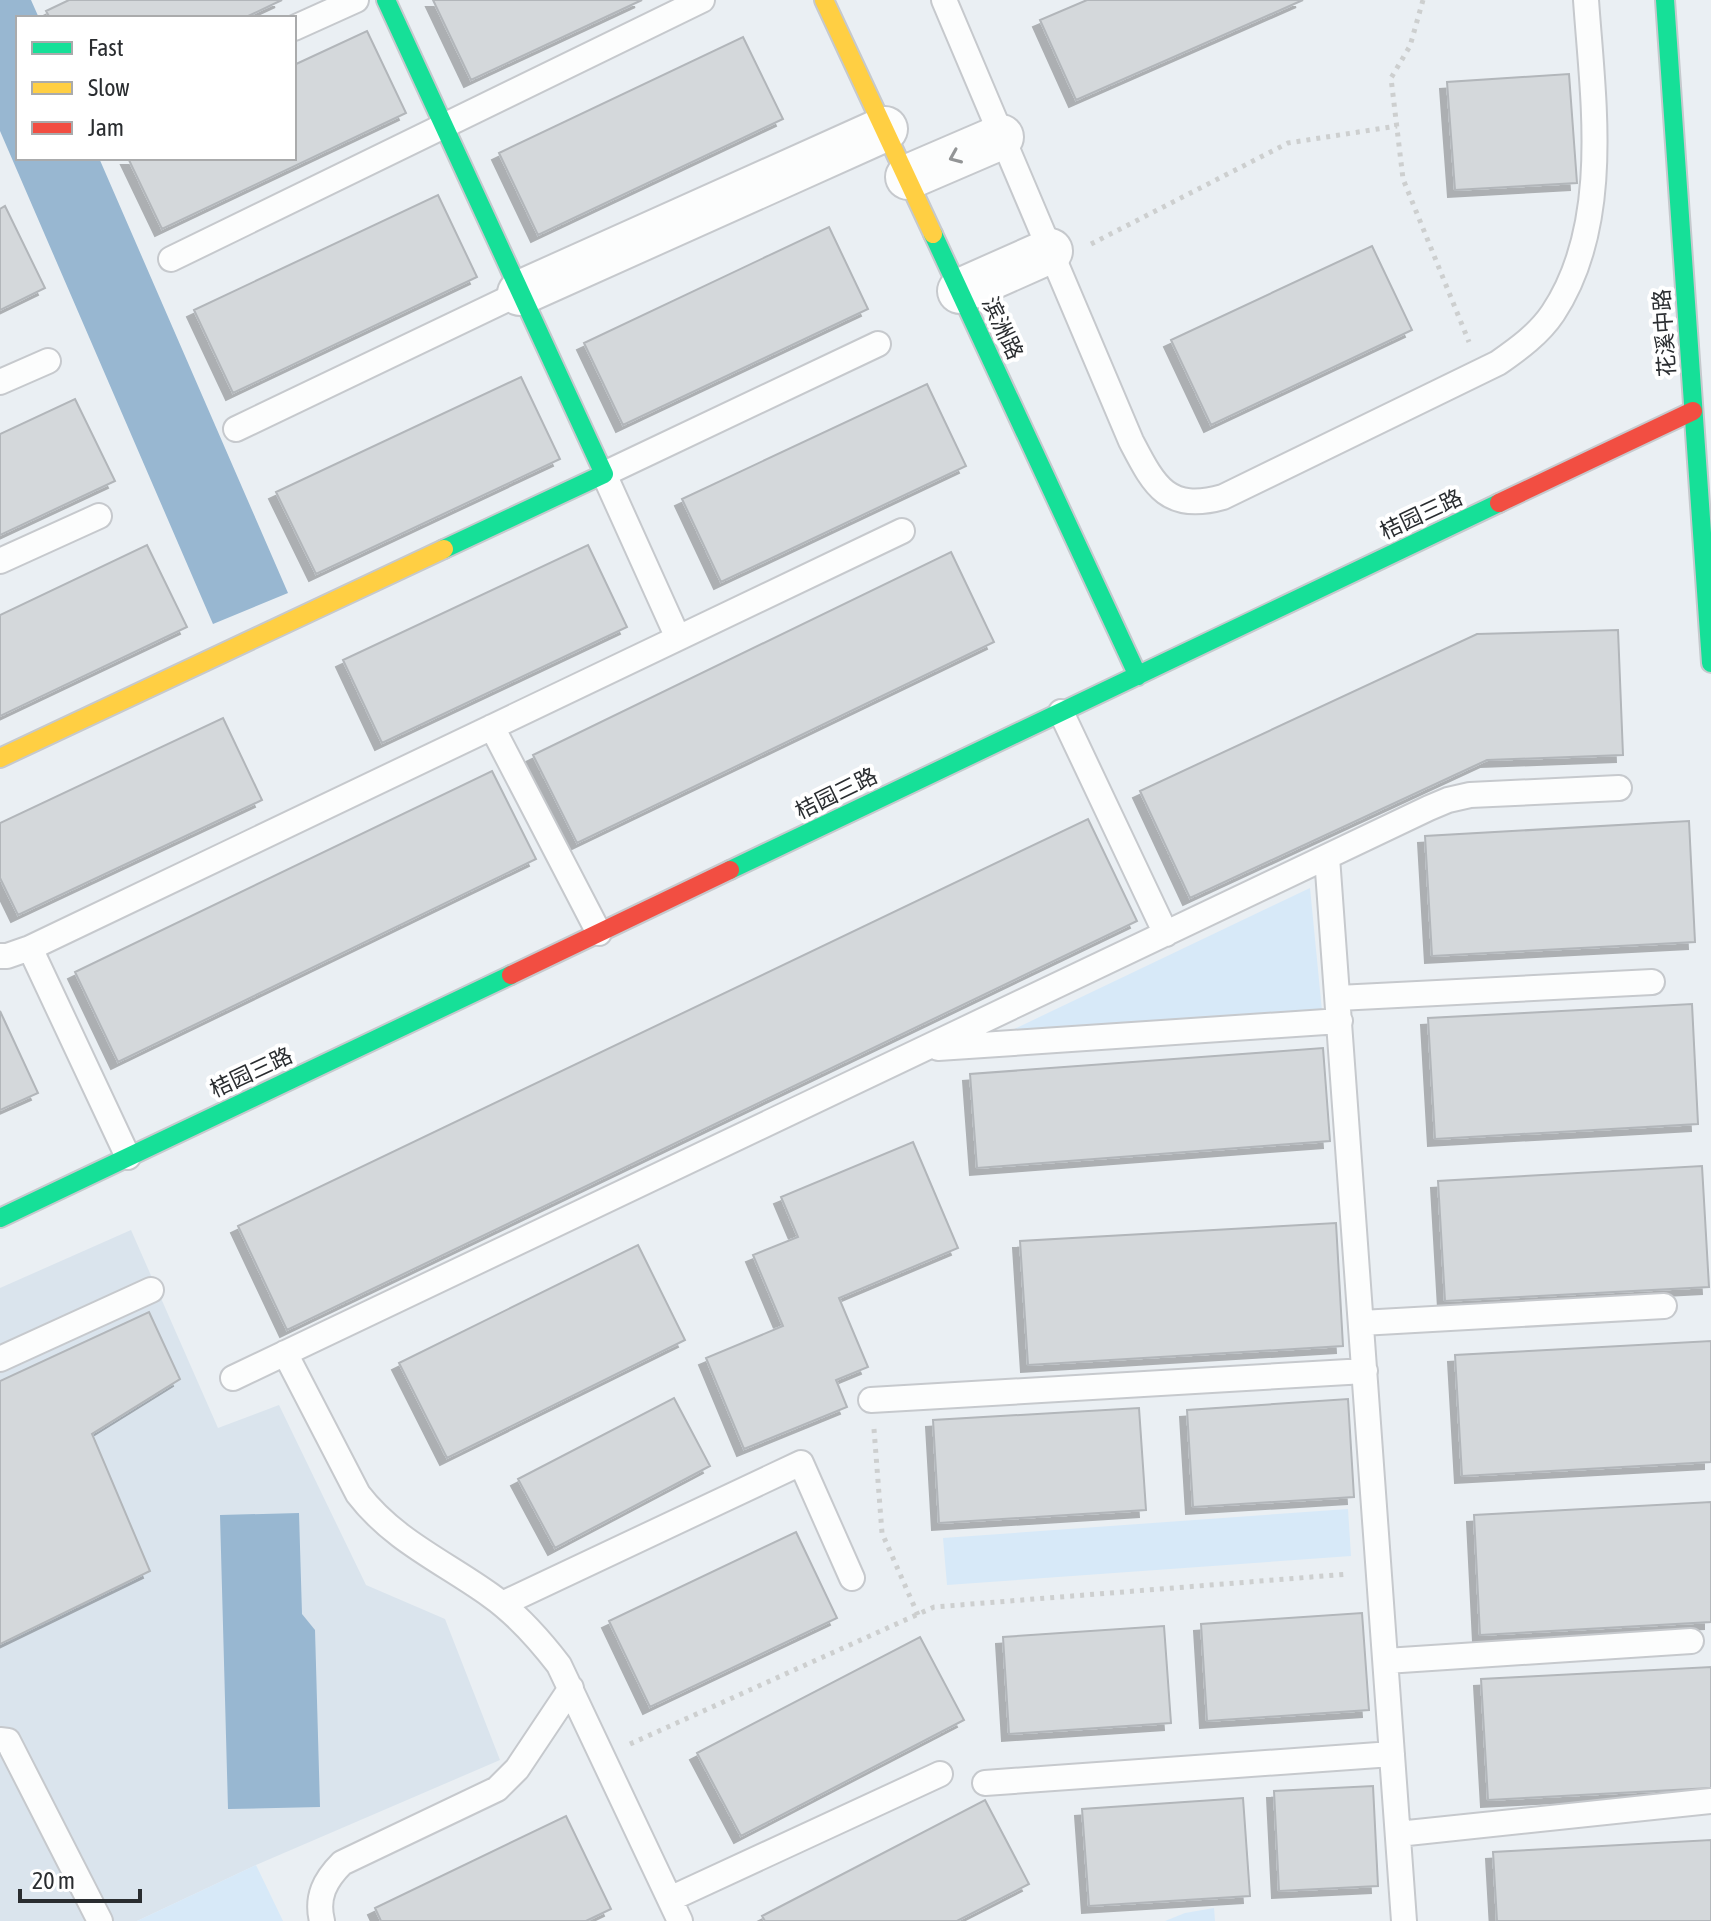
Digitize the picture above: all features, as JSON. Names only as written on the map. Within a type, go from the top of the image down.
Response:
[{"type":"street","points":[[0,758],[604,474],[386,0]]},
{"type":"street","name":"滨洲路","points":[[824,0],[1138,676]]},
{"type":"street","name":"花溪中路","points":[[1665,0],[1711,663]]},
{"type":"street","points":[[520,293],[885,129]]},
{"type":"street","points":[[908,177],[1001,137]]},
{"type":"street","points":[[960,291],[1052,257]]},
{"type":"street","name":"桔园三路","points":[[0,1218],[1693,411]]},
{"type":"lane","points":[[296,27],[356,0]]},
{"type":"lane","points":[[171,259],[702,0]]},
{"type":"lane","points":[[944,0],[1131,441],[1152,480],[1176,500],[1190,502],[1208,502],[1223,497],[1498,363],[1524,345],[1552,315],[1577,262],[1586,230],[1593,170],[1595,132],[1586,0]]},
{"type":"lane","points":[[236,429],[520,293]]},
{"type":"lane","points":[[678,638],[604,474],[878,344]]},
{"type":"lane","points":[[0,382],[48,361]]},
{"type":"lane","points":[[0,561],[99,516]]},
{"type":"lane","points":[[0,956],[30,948],[902,531]]},
{"type":"lane","points":[[1061,712],[1166,934]]},
{"type":"lane","points":[[492,727],[599,933]]},
{"type":"lane","points":[[233,1378],[1429,808],[1470,795],[1619,788]]},
{"type":"lane","points":[[1327,857],[1404,1921]]},
{"type":"lane","points":[[30,948],[128,1157]]},
{"type":"lane","points":[[923,1049],[1652,982]]},
{"type":"lane","points":[[0,1359],[151,1290]]},
{"type":"lane","points":[[1361,1323],[1664,1306]]},
{"type":"lane","points":[[285,1353],[358,1494],[371,1511],[428,1557],[502,1604],[538,1638],[559,1665],[675,1910],[940,1774]]},
{"type":"lane","points":[[871,1400],[1365,1371]]},
{"type":"lane","points":[[502,1604],[801,1463],[852,1578]]},
{"type":"lane","points":[[1386,1661],[1691,1641]]},
{"type":"lane","points":[[322,1921],[319,1909],[322,1890],[329,1875],[342,1863],[497,1789],[517,1769],[571,1688]]},
{"type":"lane","points":[[0,1740],[8,1741],[100,1921]]},
{"type":"lane","points":[[985,1783],[1392,1754]]},
{"type":"lane","points":[[1398,1834],[1711,1801]]},
{"type":"path","points":[[1423,0],[1410,46],[1391,78],[1403,179],[1480,371]]},
{"type":"path","points":[[1052,257],[1288,143],[1397,126]]},
{"type":"path","points":[[871,1400],[882,1533],[918,1615]]},
{"type":"path","points":[[603,1756],[934,1607],[1379,1571]]},
{"type":"shaded area","points":[[1310,888],[1322,1011],[1008,1032]]},
{"type":"shaded area","points":[[131,1230],[218,1428],[279,1405],[366,1585],[445,1619],[500,1760],[256,1865],[137,1921],[0,1921],[0,1288]]},
{"type":"shaded area","points":[[1348,1509],[1351,1556],[947,1585],[943,1538]]},
{"type":"shaded area","points":[[256,1865],[283,1921],[137,1921]]},
{"type":"shaded area","points":[[1214,1908],[1215,1921],[1165,1921],[1185,1913]]},
{"type":"water","points":[[0,0],[31,0],[38,16],[16,16],[16,160],[100,160],[288,593],[213,624],[0,131]]},
{"type":"water","points":[[299,1513],[302,1614],[315,1630],[320,1807],[228,1809],[220,1515]]},
{"type":"building","points":[[69,0],[282,0],[248,16],[49,16],[46,11]]},
{"type":"building","points":[[433,0],[642,0],[471,80]]},
{"type":"building","points":[[1087,0],[1303,0],[1076,100],[1040,20]]},
{"type":"building","points":[[367,31],[406,113],[162,229],[129,160],[296,160],[296,64]]},
{"type":"building","points":[[743,37],[783,119],[538,235],[499,153]]},
{"type":"building","points":[[1569,74],[1577,183],[1455,190],[1447,82]]},
{"type":"building","points":[[438,195],[477,277],[233,393],[194,310]]},
{"type":"building","points":[[5,206],[45,288],[0,310],[0,209]]},
{"type":"building","points":[[829,227],[868,309],[623,425],[584,343]]},
{"type":"building","points":[[1372,246],[1412,330],[1211,425],[1171,340]]},
{"type":"building","points":[[521,377],[560,459],[316,574],[276,492]]},
{"type":"building","points":[[927,384],[966,466],[721,582],[682,499]]},
{"type":"building","points":[[75,399],[115,481],[0,535],[0,434]]},
{"type":"building","points":[[147,545],[187,627],[0,716],[0,615]]},
{"type":"building","points":[[588,545],[627,627],[382,743],[343,660]]},
{"type":"building","points":[[951,552],[994,642],[577,843],[533,755]]},
{"type":"building","points":[[1618,630],[1623,755],[1487,760],[1190,898],[1140,791],[1477,634]]},
{"type":"building","points":[[223,718],[262,800],[18,915],[0,878],[0,823]]},
{"type":"building","points":[[492,771],[536,859],[118,1062],[75,972]]},
{"type":"building","points":[[1088,819],[1137,921],[287,1330],[238,1226]]},
{"type":"building","points":[[1689,821],[1695,942],[1432,956],[1425,836]]},
{"type":"building","points":[[1692,1004],[1698,1124],[1435,1139],[1428,1018]]},
{"type":"building","points":[[0,1011],[38,1093],[0,1110]]},
{"type":"building","points":[[1323,1048],[1330,1141],[977,1168],[970,1074]]},
{"type":"building","points":[[913,1142],[958,1248],[839,1298],[868,1367],[836,1380],[847,1407],[744,1449],[706,1358],[783,1326],[753,1255],[798,1237],[781,1197]]},
{"type":"building","points":[[1702,1166],[1709,1287],[1445,1301],[1438,1181]]},
{"type":"building","points":[[1336,1223],[1343,1346],[1028,1365],[1020,1241]]},
{"type":"building","points":[[638,1245],[685,1340],[447,1458],[399,1363]]},
{"type":"building","points":[[149,1312],[180,1379],[92,1434],[150,1571],[0,1644],[0,1381]]},
{"type":"building","points":[[1711,1341],[1711,1462],[1462,1476],[1455,1355]]},
{"type":"building","points":[[674,1398],[710,1466],[555,1548],[518,1479]]},
{"type":"building","points":[[1348,1399],[1354,1497],[1193,1507],[1187,1410]]},
{"type":"building","points":[[1139,1408],[1146,1510],[939,1523],[933,1420]]},
{"type":"building","points":[[1711,1502],[1711,1622],[1480,1635],[1474,1515]]},
{"type":"building","points":[[796,1532],[837,1618],[650,1707],[609,1621]]},
{"type":"building","points":[[1362,1613],[1369,1710],[1207,1721],[1201,1624]]},
{"type":"building","points":[[1164,1626],[1171,1723],[1009,1734],[1003,1637]]},
{"type":"building","points":[[920,1637],[964,1720],[741,1836],[697,1753]]},
{"type":"building","points":[[1711,1667],[1711,1788],[1488,1800],[1481,1679]]},
{"type":"building","points":[[1373,1786],[1378,1886],[1279,1891],[1274,1791]]},
{"type":"building","points":[[1243,1798],[1250,1896],[1089,1906],[1082,1809]]},
{"type":"building","points":[[985,1800],[1029,1884],[957,1921],[765,1921],[762,1916]]},
{"type":"building","points":[[566,1816],[611,1909],[586,1921],[381,1921],[375,1908]]},
{"type":"building","points":[[1711,1840],[1711,1921],[1497,1921],[1493,1852]]},
{"type":"traffic: fast","points":[[386,0],[604,474],[444,549]]},
{"type":"traffic: fast","points":[[1665,0],[1711,663]]},
{"type":"traffic: fast","points":[[933,234],[1138,676]]},
{"type":"traffic: fast","points":[[730,870],[1499,503]]},
{"type":"traffic: fast","points":[[0,1218],[511,975]]},
{"type":"traffic: slow","points":[[824,0],[933,234]]},
{"type":"traffic: slow","points":[[0,758],[444,549]]},
{"type":"traffic: jam","points":[[1499,503],[1693,411]]},
{"type":"traffic: jam","points":[[511,975],[730,870]]}]
